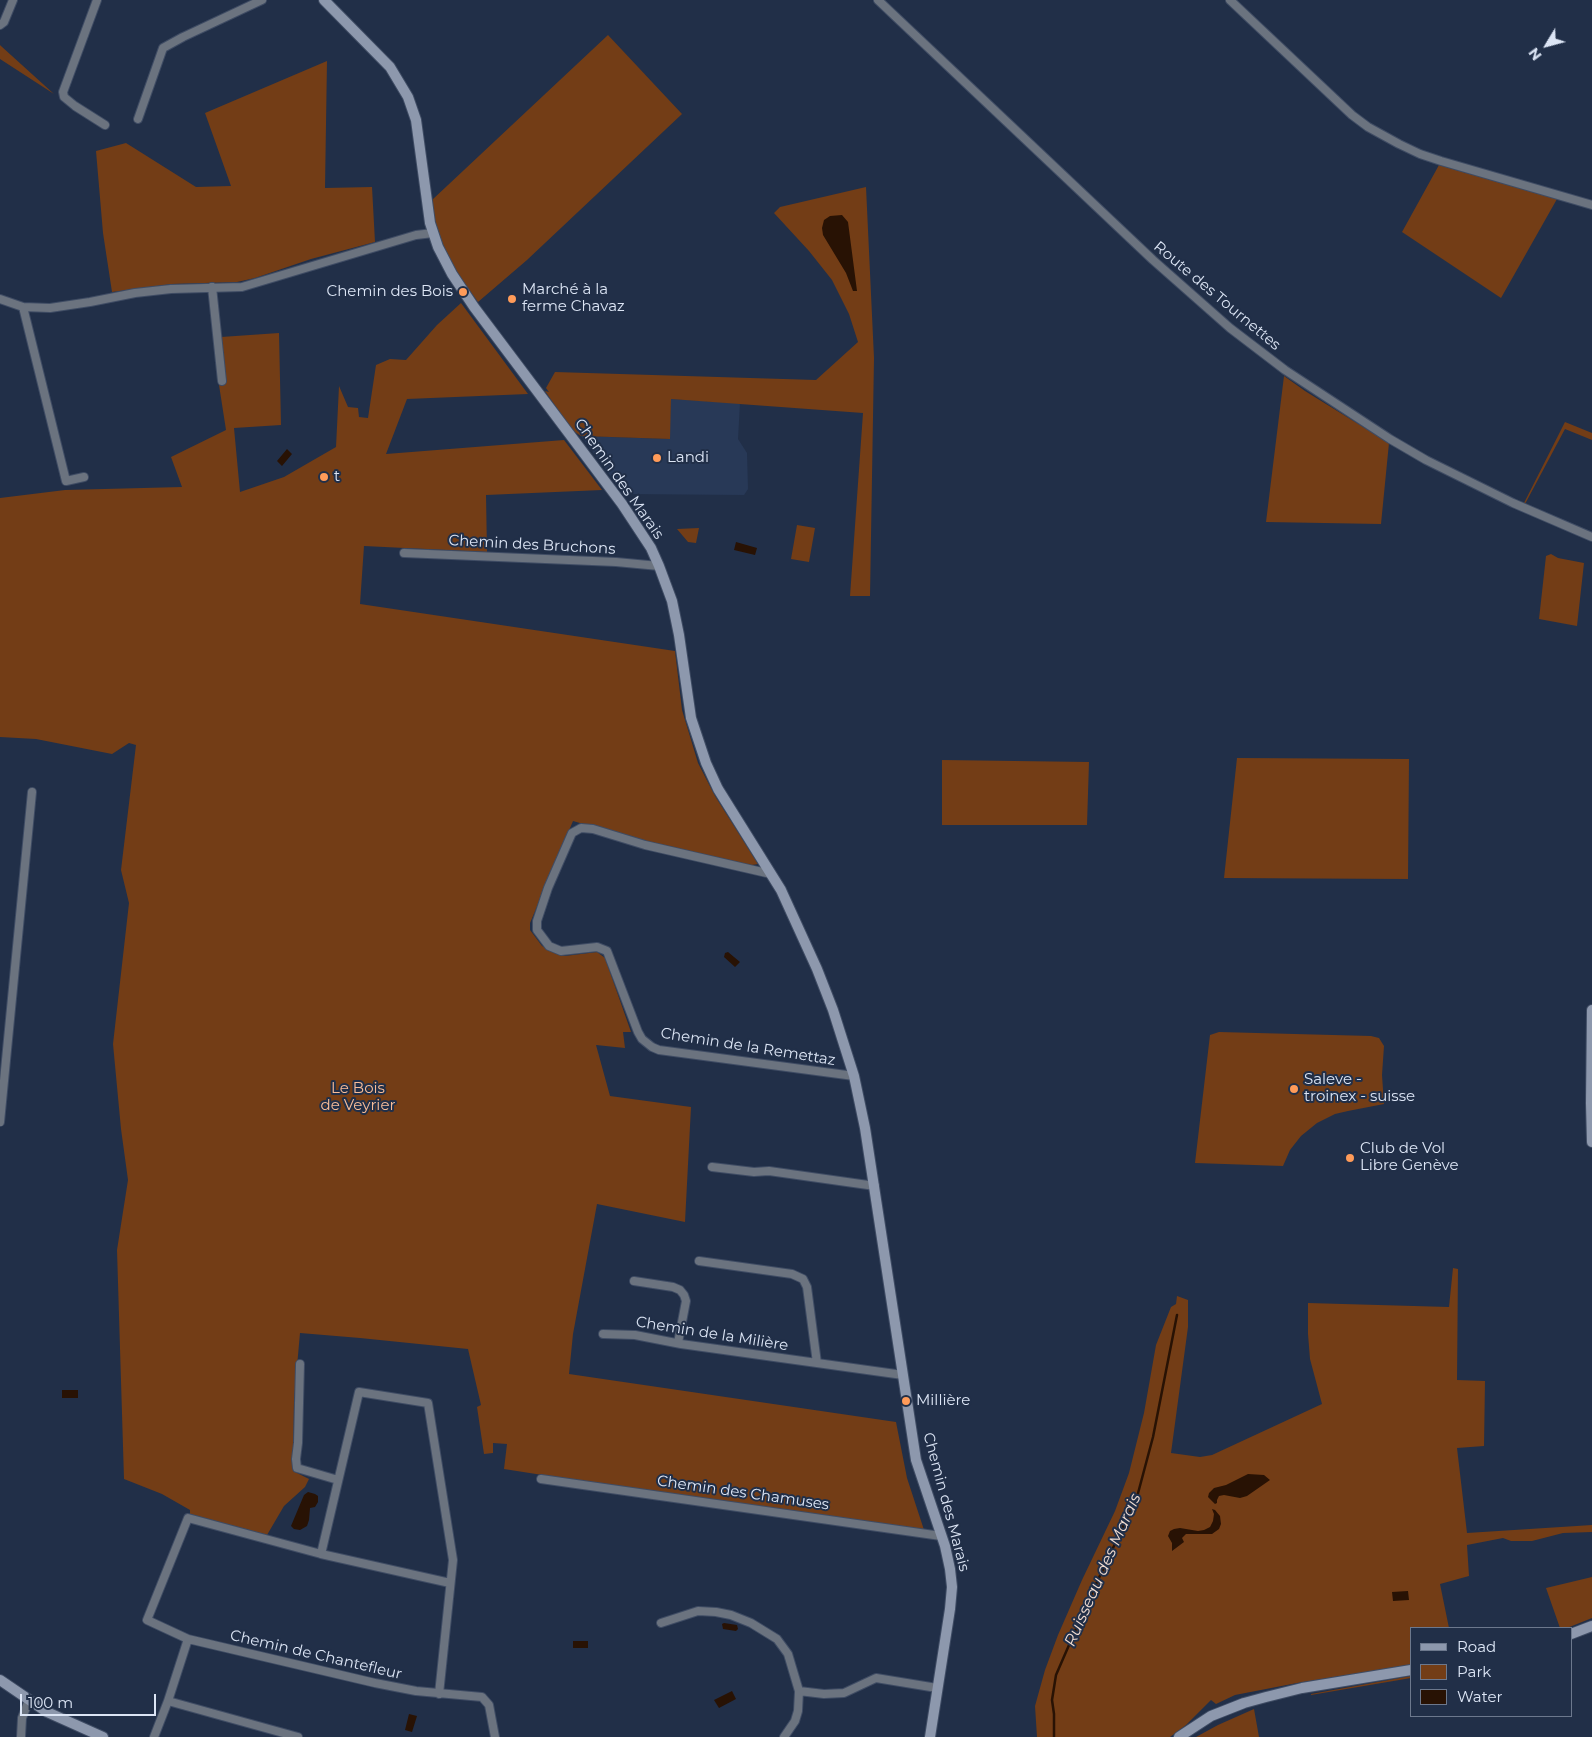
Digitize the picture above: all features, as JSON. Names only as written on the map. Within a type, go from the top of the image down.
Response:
[{"type":"street","points":[[0,25],[4,22],[13,0]]},
{"type":"street","points":[[98,0],[63,92],[64,97],[75,106],[105,125]]},
{"type":"street","points":[[138,119],[163,48],[262,0]]},
{"type":"street","name":"Chemin des Marais","points":[[324,0],[387,63],[408,97],[416,120],[427,210],[433,233],[445,261],[463,292],[626,510],[643,535],[659,566],[676,617],[688,703],[700,747],[718,788],[771,874],[800,928],[844,1042],[866,1128],[916,1460],[942,1536],[948,1558],[952,1587],[930,1737]]},
{"type":"street","name":"Route des Tournettes","points":[[878,0],[1153,260],[1218,318],[1285,370],[1390,440],[1426,460],[1513,503],[1592,537]]},
{"type":"street","points":[[1230,0],[1352,115],[1368,127],[1420,154],[1592,205]]},
{"type":"street","points":[[0,299],[24,307],[59,307],[135,293],[171,289],[242,286],[416,235],[433,233]]},
{"type":"street","points":[[212,287],[222,381]]},
{"type":"street","points":[[24,307],[66,481],[84,477]]},
{"type":"street","name":"Chemin des Bruchons","points":[[404,553],[659,566]]},
{"type":"street","points":[[0,1122],[32,792]]},
{"type":"street","name":"Chemin de la Remettaz","points":[[771,874],[580,828],[572,833],[548,888],[537,921],[537,930],[549,946],[561,951],[597,947],[607,951],[642,1039],[658,1050],[854,1076]]},
{"type":"street","points":[[1592,1010],[1592,1142]]},
{"type":"street","name":"Chemin de la Remettaz","points":[[632,1039],[642,1039]]},
{"type":"street","points":[[712,1167],[754,1172],[769,1171],[874,1186]]},
{"type":"street","points":[[699,1261],[792,1274],[803,1279],[807,1287],[817,1363]]},
{"type":"street","points":[[634,1280],[673,1287],[680,1290],[684,1295],[686,1300],[678,1343]]},
{"type":"street","name":"Chemin de la Milière","points":[[603,1334],[635,1335],[678,1343],[903,1375]]},
{"type":"street","points":[[300,1364],[297,1468],[338,1480]]},
{"type":"street","points":[[321,1554],[359,1392],[428,1403],[452,1552],[452,1569],[439,1694]]},
{"type":"street","name":"Chemin des Chamuses","points":[[541,1478],[942,1536]]},
{"type":"street","name":"Chemin de Chantefleur","points":[[450,1582],[321,1554],[188,1518],[147,1620],[188,1639],[375,1684],[439,1694],[482,1697],[489,1706],[495,1737]]},
{"type":"street","points":[[661,1623],[691,1612],[705,1610],[731,1615],[770,1633],[782,1644],[792,1665],[799,1691],[799,1706],[795,1721],[786,1737]]},
{"type":"street","points":[[1572,1634],[1592,1626]]},
{"type":"street","points":[[154,1737],[188,1639]]},
{"type":"street","points":[[1179,1737],[1211,1716],[1244,1703],[1302,1688],[1410,1670]]},
{"type":"street","points":[[799,1691],[824,1694],[844,1693],[876,1678],[937,1688]]},
{"type":"street","points":[[0,1680],[56,1716],[103,1737]]},
{"type":"street","points":[[21,1737],[22,1718],[29,1700]]},
{"type":"street","points":[[168,1701],[298,1737]]},
{"type":"shaded area","points":[[671,399],[740,403],[738,439],[747,453],[748,489],[744,495],[624,494],[581,436],[669,439]]},
{"type":"green space","points":[[608,35],[682,114],[527,260],[478,302],[458,275],[444,249],[433,215],[432,200]]},
{"type":"green space","points":[[1,46],[54,94],[0,59]]},
{"type":"green space","points":[[327,61],[325,188],[372,187],[375,242],[237,282],[172,284],[112,292],[103,233],[96,151],[126,143],[196,187],[231,186],[205,113]]},
{"type":"green space","points":[[1439,165],[1557,199],[1501,298],[1402,232]]},
{"type":"green space","points":[[866,187],[874,358],[870,596],[850,596],[863,413],[671,399],[670,439],[581,436],[572,430],[545,391],[549,392],[546,388],[555,372],[816,380],[858,342],[849,314],[832,280],[809,251],[774,213],[780,207]]},
{"type":"green space","name":"Le Bois de Veyrier","points":[[461,303],[528,394],[407,399],[386,454],[564,440],[602,490],[486,495],[487,552],[364,546],[360,604],[675,651],[682,710],[698,763],[715,796],[758,864],[746,866],[646,842],[573,821],[530,923],[530,930],[542,946],[565,956],[597,952],[605,958],[631,1032],[623,1032],[625,1048],[596,1045],[610,1096],[691,1107],[685,1222],[597,1204],[573,1334],[569,1374],[896,1422],[907,1478],[925,1533],[862,1525],[504,1469],[507,1444],[493,1443],[493,1453],[484,1454],[477,1407],[481,1405],[468,1349],[300,1333],[294,1400],[293,1471],[309,1479],[305,1487],[284,1506],[267,1535],[190,1514],[190,1510],[162,1494],[124,1479],[117,1250],[128,1180],[113,1044],[129,903],[121,870],[136,745],[129,743],[112,754],[36,739],[0,737],[0,498],[65,490],[182,487],[171,457],[226,430],[219,385],[226,384],[221,337],[279,333],[281,425],[234,428],[240,492],[284,477],[336,447],[339,386],[348,407],[358,408],[359,417],[368,418],[376,365],[390,359],[406,360],[437,325]]},
{"type":"green space","points":[[1284,376],[1389,443],[1381,524],[1266,522]]},
{"type":"green space","points":[[1565,422],[1592,433],[1592,440],[1565,429],[1525,504],[1524,503]]},
{"type":"green space","points":[[797,525],[815,528],[809,562],[791,559]]},
{"type":"green space","points":[[699,528],[696,543],[688,542],[677,529]]},
{"type":"green space","points":[[1551,554],[1558,558],[1584,563],[1577,626],[1539,619],[1546,556]]},
{"type":"green space","points":[[1237,758],[1409,759],[1408,879],[1224,878]]},
{"type":"green space","points":[[942,760],[1089,762],[1087,825],[942,825]]},
{"type":"green space","name":"Saleve - troinex - suisse","points":[[1219,1032],[1371,1036],[1379,1038],[1384,1046],[1382,1075],[1384,1104],[1335,1114],[1317,1123],[1301,1136],[1290,1150],[1283,1166],[1195,1163],[1210,1035]]},
{"type":"green space","points":[[1453,1268],[1458,1269],[1457,1380],[1485,1381],[1484,1446],[1457,1448],[1467,1533],[1592,1525],[1592,1532],[1563,1533],[1532,1541],[1511,1541],[1503,1538],[1467,1545],[1469,1576],[1440,1584],[1449,1627],[1410,1627],[1410,1665],[1235,1695],[1216,1704],[1211,1700],[1186,1725],[1170,1737],[1037,1737],[1035,1706],[1045,1670],[1082,1580],[1115,1511],[1129,1473],[1144,1413],[1156,1345],[1171,1307],[1176,1304],[1177,1296],[1188,1300],[1188,1327],[1171,1453],[1200,1457],[1212,1455],[1322,1404],[1310,1359],[1308,1303],[1449,1307]]},
{"type":"green space","points":[[1592,1577],[1592,1618],[1570,1627],[1560,1627],[1546,1588]]},
{"type":"green space","points":[[1410,1676],[1410,1678],[1311,1694]]},
{"type":"green space","points":[[1254,1709],[1259,1737],[1196,1737],[1218,1725]]},
{"type":"water","points":[[842,215],[848,222],[857,291],[853,291],[846,273],[823,235],[824,220],[830,216]]},
{"type":"water","points":[[287,449],[292,454],[282,466],[277,461]]},
{"type":"water","points":[[736,542],[757,548],[755,555],[734,550]]},
{"type":"water","points":[[728,952],[740,962],[735,967],[724,957],[725,953]]},
{"type":"water","points":[[62,1390],[78,1390],[78,1398],[62,1398]]},
{"type":"water","points":[[1248,1474],[1264,1475],[1270,1480],[1247,1496],[1240,1498],[1219,1496],[1215,1504],[1208,1497],[1214,1488],[1226,1485]]},
{"type":"water","points":[[308,1492],[318,1496],[318,1502],[315,1507],[310,1508],[307,1526],[300,1530],[294,1529],[291,1526],[304,1495]]},
{"type":"water","points":[[1212,1509],[1220,1516],[1221,1524],[1219,1529],[1212,1534],[1186,1534],[1182,1538],[1184,1542],[1172,1551],[1172,1543],[1168,1536],[1170,1531],[1180,1528],[1198,1531],[1210,1527],[1214,1514]]},
{"type":"water","points":[[1408,1591],[1409,1600],[1393,1601],[1392,1592]]},
{"type":"water","points":[[722,1624],[737,1625],[738,1629],[736,1631],[723,1629]]},
{"type":"water","points":[[573,1641],[588,1641],[588,1648],[573,1648]]},
{"type":"water","points":[[732,1691],[736,1699],[719,1708],[714,1700]]},
{"type":"water","points":[[409,1714],[417,1716],[412,1732],[405,1730]]},
{"type":"waterway","name":"Ruisseau des Marais","points":[[1054,1737],[1052,1700],[1056,1675],[1137,1497],[1153,1437],[1177,1315]]},
{"type":"place","name":"Chemin des Bois","points":[[463,292]]},
{"type":"place","name":"Marché à la ferme Chavaz","points":[[512,299]]},
{"type":"place","name":"Landi","points":[[657,458]]},
{"type":"place","name":"t","points":[[324,477]]},
{"type":"place","name":"Saleve - troinex - suisse","points":[[1294,1089]]},
{"type":"place","name":"Club de Vol Libre Genève","points":[[1350,1158]]},
{"type":"place","name":"Millière","points":[[906,1401]]}]
